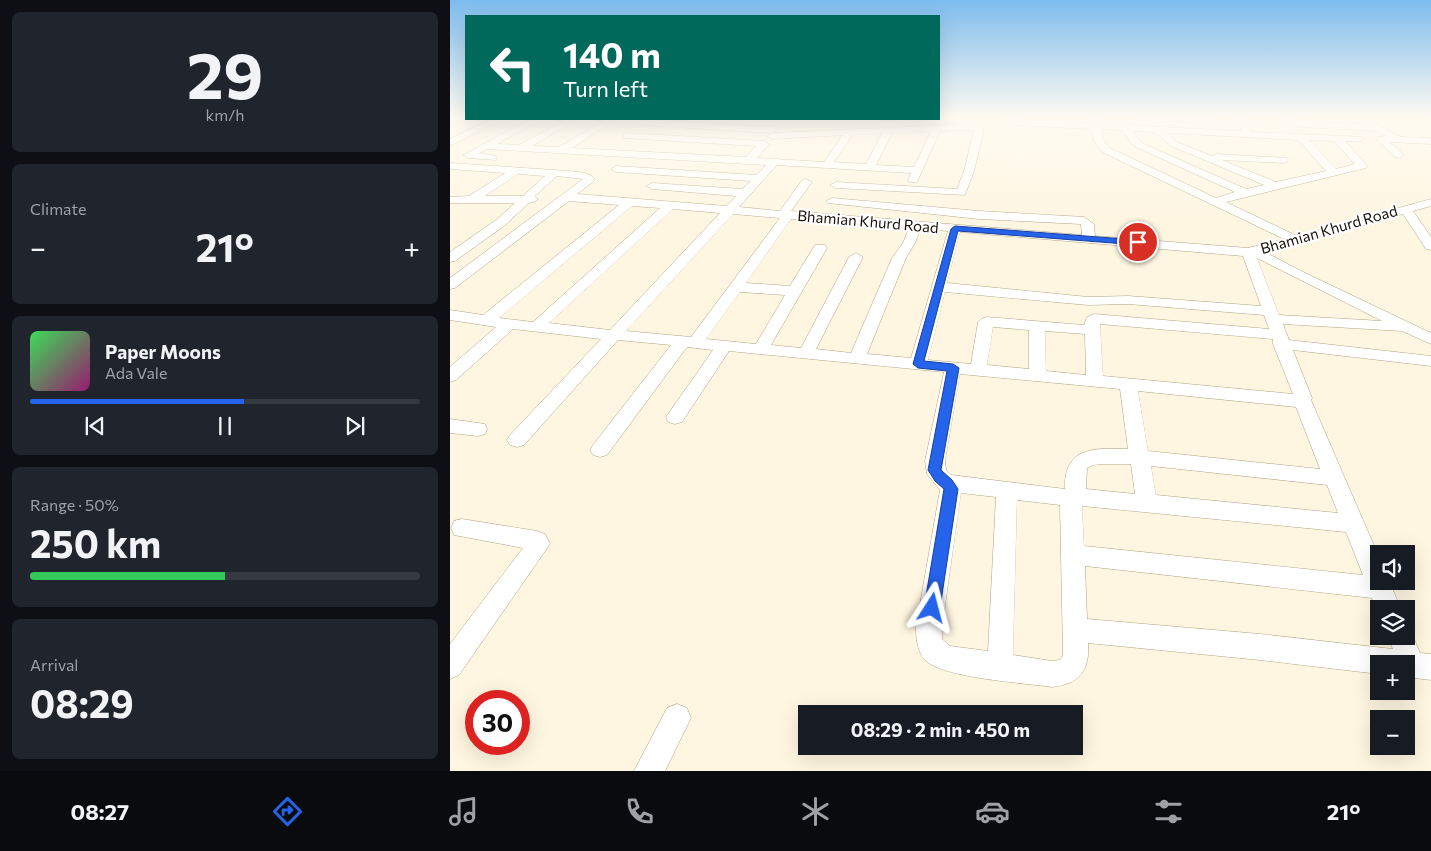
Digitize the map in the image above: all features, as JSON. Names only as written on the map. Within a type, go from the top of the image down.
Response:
[{"type":"street","points":[[473,153],[468,156],[500,158]]},
{"type":"street","points":[[450,285],[590,179],[585,176],[554,173],[503,153]]},
{"type":"street","points":[[473,199],[527,153]]},
{"type":"street","points":[[450,166],[519,159],[530,153]]},
{"type":"street","points":[[569,174],[601,153]]},
{"type":"street","points":[[623,153],[774,162],[794,155],[828,164],[918,170]]},
{"type":"street","points":[[645,170],[667,153]]},
{"type":"street","points":[[748,160],[755,153]]},
{"type":"street","points":[[828,164],[835,153]]},
{"type":"street","points":[[870,166],[877,153]]},
{"type":"street","points":[[893,224],[925,153]]},
{"type":"street","points":[[836,186],[958,194],[962,192],[973,153]]},
{"type":"street","points":[[1112,153],[1296,240]]},
{"type":"street","points":[[1156,153],[1245,193]]},
{"type":"street","points":[[1196,153],[1275,186]]},
{"type":"street","points":[[1278,153],[1299,180]]},
{"type":"street","points":[[1316,153],[1334,173]]},
{"type":"street","points":[[1214,202],[1363,165],[1351,153]]},
{"type":"street","points":[[1396,153],[1399,156]]},
{"type":"street","points":[[1203,156],[1287,166]]},
{"type":"street","points":[[517,440],[774,162]]},
{"type":"street","points":[[616,169],[759,178]]},
{"type":"street","points":[[450,258],[500,223],[554,173]]},
{"type":"street","points":[[600,450],[688,342],[736,287],[806,182]]},
{"type":"street","points":[[652,186],[745,192]]},
{"type":"street","name":"Bhamian Khurd Road","points":[[454,200],[566,198],[629,202],[1251,251],[1431,202]]},
{"type":"street","points":[[450,212],[454,200]]},
{"type":"street","points":[[832,201],[979,215],[1084,221],[1088,224],[1089,238]]},
{"type":"street","points":[[486,321],[629,202]]},
{"type":"street","points":[[536,327],[670,205]]},
{"type":"street","points":[[1406,208],[1431,246]]},
{"type":"street","points":[[857,358],[900,258],[916,226]]},
{"type":"street","points":[[918,364],[955,229]]},
{"type":"street","points":[[761,349],[820,248]]},
{"type":"street","points":[[1251,251],[1271,315],[1302,400],[1384,598]]},
{"type":"street","points":[[1251,251],[1431,339]]},
{"type":"street","points":[[806,353],[856,258]]},
{"type":"street","points":[[450,266],[474,268]]},
{"type":"street","points":[[736,287],[795,291]]},
{"type":"street","points":[[939,287],[1088,301],[1128,300],[1408,328]]},
{"type":"street","points":[[450,315],[509,324],[613,335],[1302,400]]},
{"type":"street","points":[[1095,381],[1092,320],[1096,318],[1280,340],[1431,361]]},
{"type":"street","points":[[978,370],[986,322],[1092,330]]},
{"type":"street","points":[[450,376],[509,324]]},
{"type":"street","points":[[1037,325],[1037,376]]},
{"type":"street","points":[[675,417],[725,345]]},
{"type":"street","points":[[953,368],[935,470],[939,478],[948,483],[1074,498],[1144,502],[1353,524]]},
{"type":"street","points":[[1128,385],[1146,498],[1144,502]]},
{"type":"street","points":[[450,426],[478,429]]},
{"type":"street","points":[[948,483],[951,489],[929,626],[930,646],[937,654],[949,659],[1052,674],[1064,672],[1072,667],[1076,655],[1071,502],[1074,498],[1077,466],[1084,460],[1105,456],[1139,458],[1334,478]]},
{"type":"street","points":[[1000,666],[1007,490]]},
{"type":"street","points":[[451,664],[539,544],[537,541],[462,528]]},
{"type":"street","points":[[1073,555],[1384,598]]},
{"type":"street","points":[[1076,630],[1260,647],[1370,660]]},
{"type":"street","points":[[649,771],[677,718]]},
{"type":"route","points":[[932,608],[951,489],[948,483],[939,478],[935,470],[935,461],[953,368],[918,364],[955,229],[1138,242]]}]
